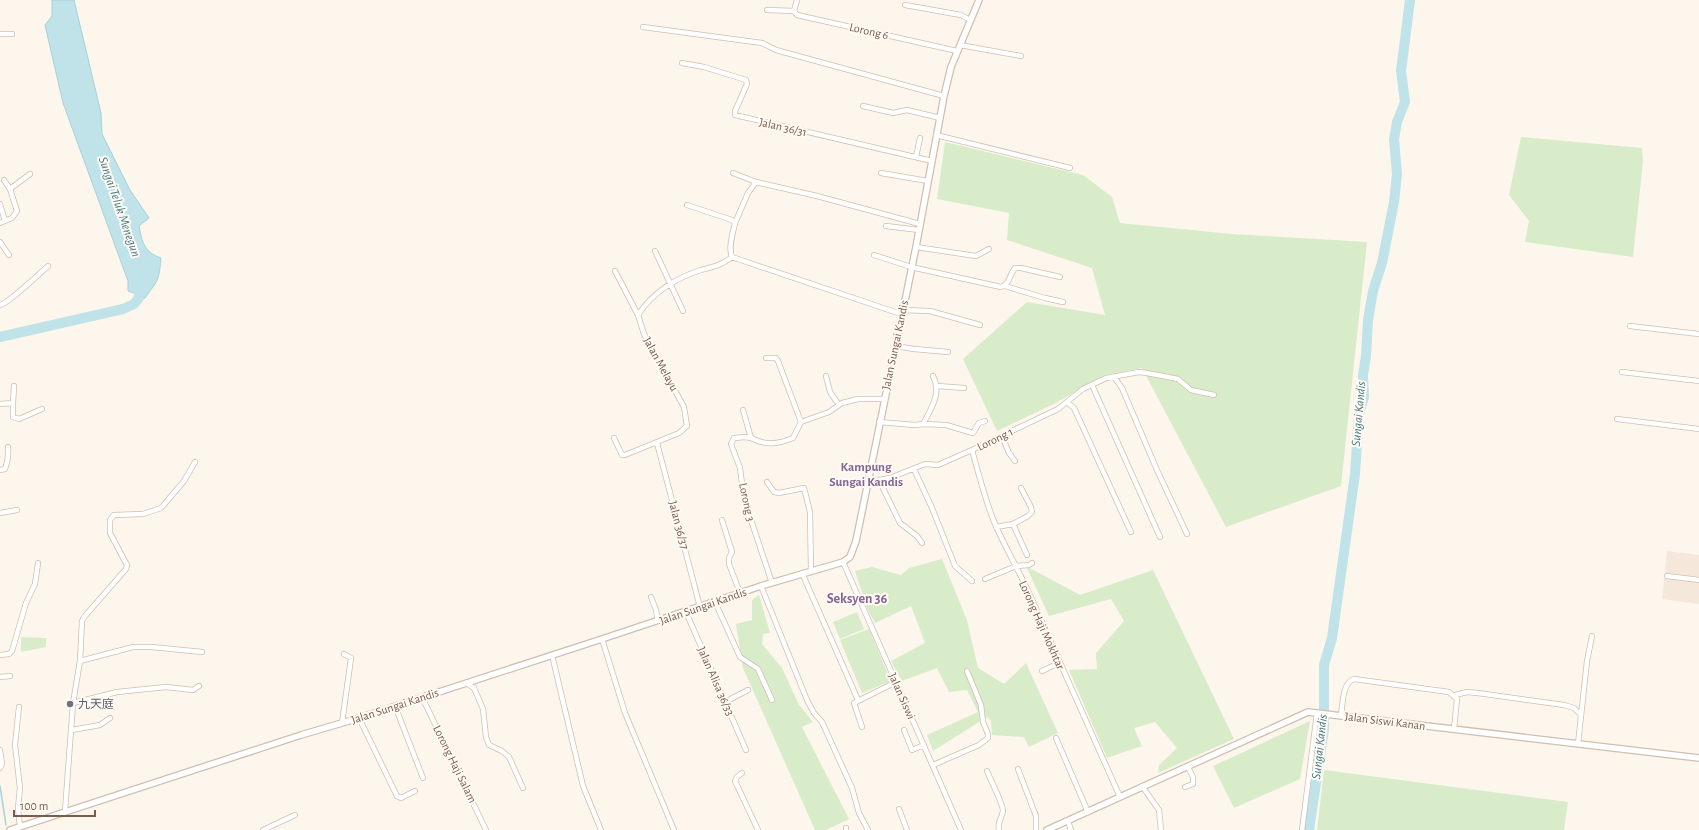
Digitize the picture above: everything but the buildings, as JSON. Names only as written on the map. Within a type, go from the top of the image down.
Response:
[{"type":"street","points":[[794,12],[797,0]]},
{"type":"street","name":"Jalan Sungai Kandis","points":[[10,830],[301,735],[422,698],[761,586],[811,570],[843,562],[850,557],[855,546],[879,422],[916,247],[944,96],[951,67],[979,0]]},
{"type":"street","points":[[905,5],[961,15],[970,20]]},
{"type":"street","name":"Lorong 6","points":[[767,10],[794,12],[797,15],[957,51]]},
{"type":"street","points":[[643,28],[762,43],[776,50],[944,96]]},
{"type":"street","points":[[0,34],[12,34]]},
{"type":"street","points":[[960,45],[1021,56]]},
{"type":"street","name":"Jalan 36/31","points":[[682,63],[704,67],[746,80],[747,84],[735,111],[735,115],[932,161]]},
{"type":"street","points":[[863,106],[893,113],[907,110],[940,118]]},
{"type":"street","points":[[936,135],[1070,168]]},
{"type":"street","points":[[916,158],[920,138]]},
{"type":"street","points":[[881,172],[928,182]]},
{"type":"street","points":[[733,173],[756,182],[817,196],[919,227]]},
{"type":"street","points":[[10,189],[30,174]]},
{"type":"street","points":[[0,204],[2,222],[12,218],[16,211],[10,189],[4,180]]},
{"type":"street","points":[[732,257],[731,245],[735,223],[748,193],[756,182]]},
{"type":"street","points":[[687,205],[732,220],[735,223]]},
{"type":"street","points":[[886,226],[919,227]]},
{"type":"street","points":[[0,242],[9,255]]},
{"type":"street","points":[[916,247],[976,256],[989,250]]},
{"type":"street","points":[[655,251],[683,311]]},
{"type":"street","points":[[874,255],[911,267],[1001,287],[1005,286],[1063,302]]},
{"type":"street","points":[[638,315],[650,301],[670,284],[687,276],[724,263],[732,257]]},
{"type":"street","points":[[732,257],[902,312],[930,311],[980,325]]},
{"type":"street","points":[[0,306],[8,302],[48,266]]},
{"type":"street","points":[[1005,286],[1011,272],[1015,268],[1060,277]]},
{"type":"street","name":"Jalan Melayu","points":[[614,438],[622,456],[657,443],[685,429],[688,422],[684,407],[644,334],[635,308],[615,271]]},
{"type":"street","points":[[635,308],[643,308]]},
{"type":"street","points":[[1630,326],[1699,334]]},
{"type":"street","points":[[895,346],[948,352]]},
{"type":"street","points":[[766,358],[776,358],[778,361],[801,422],[829,412],[839,405],[858,399],[884,399]]},
{"type":"street","name":"Lorong 1","points":[[868,479],[879,480],[925,464],[938,465],[1058,409],[1076,394],[1092,385],[1114,376],[1138,372],[1178,379],[1191,390],[1214,396]]},
{"type":"street","points":[[1622,372],[1699,381]]},
{"type":"street","points":[[826,376],[830,392],[839,405]]},
{"type":"street","points":[[923,424],[936,400],[937,386],[933,376]]},
{"type":"street","points":[[1114,376],[1122,388],[1156,470],[1187,534]]},
{"type":"street","points":[[1092,385],[1160,537]]},
{"type":"street","points":[[14,386],[13,417],[15,419],[19,419],[42,409]]},
{"type":"street","points":[[937,386],[964,388]]},
{"type":"street","points":[[1067,402],[1074,408],[1130,532]]},
{"type":"street","points":[[0,404],[13,403]]},
{"type":"street","points":[[743,410],[751,438]]},
{"type":"street","points":[[1617,419],[1699,429]]},
{"type":"street","points":[[879,422],[915,425],[946,425],[973,433],[979,423],[985,421]]},
{"type":"street","name":"Lorong 3","points":[[772,583],[744,500],[740,468],[731,444],[734,438],[745,437],[765,444],[783,442],[793,438],[801,422]]},
{"type":"street","points":[[1002,436],[1009,453],[1015,461]]},
{"type":"street","name":"Jalan 36/37","points":[[657,443],[700,607]]},
{"type":"street","points":[[0,470],[4,469],[7,464],[9,457],[8,447]]},
{"type":"street","name":"Lorong Haji Mokhtar","points":[[972,450],[996,527],[1029,592],[1120,796]]},
{"type":"street","points":[[65,811],[73,703],[80,661],[82,621],[84,616],[126,570],[127,565],[110,533],[110,520],[114,515],[143,514],[161,508],[184,481],[195,462]]},
{"type":"street","points":[[914,469],[932,508],[955,566],[972,581]]},
{"type":"street","points":[[879,480],[900,523],[922,543]]},
{"type":"street","points":[[767,482],[774,492],[779,493],[804,488],[810,512],[811,570]]},
{"type":"street","points":[[996,527],[1013,524],[1028,516],[1032,512],[1021,488]]},
{"type":"street","points":[[0,513],[16,510]]},
{"type":"street","points":[[722,520],[732,552],[728,564],[740,593]]},
{"type":"street","points":[[1013,524],[1027,555]]},
{"type":"street","name":"Jalan Siswi","points":[[843,562],[961,830]]},
{"type":"street","points":[[0,655],[9,654],[12,651],[26,603],[35,584],[38,563]]},
{"type":"street","points":[[985,578],[1016,566],[1029,565],[1032,563]]},
{"type":"street","points":[[802,573],[858,700]]},
{"type":"street","points":[[1667,576],[1699,580]]},
{"type":"street","points":[[761,586],[807,700],[822,722],[852,788],[859,813],[868,830]]},
{"type":"street","points":[[651,597],[658,621]]},
{"type":"street","points":[[715,602],[740,657],[758,669],[772,700]]},
{"type":"street","name":"Jalan Alisa 36/33","points":[[686,612],[746,750]]},
{"type":"street","points":[[1578,744],[1587,661],[1592,636]]},
{"type":"street","points":[[602,639],[625,713],[674,830]]},
{"type":"street","points":[[80,661],[133,648],[152,647],[202,652]]},
{"type":"street","points":[[342,723],[351,658],[344,654]]},
{"type":"street","points":[[552,655],[583,786],[601,830]]},
{"type":"street","points":[[1042,671],[1060,663]]},
{"type":"street","points":[[932,765],[979,745],[988,738],[983,722],[981,705],[968,672]]},
{"type":"street","points":[[0,677],[10,676]]},
{"type":"street","points":[[1341,715],[1347,682],[1354,679],[1449,692],[1455,695],[1467,692],[1478,693],[1564,705],[1574,708],[1581,715]]},
{"type":"street","points":[[862,726],[854,703],[896,682]]},
{"type":"street","points":[[466,683],[474,688],[484,709],[486,737],[489,745],[502,751],[509,757],[523,788]]},
{"type":"street","points":[[73,703],[118,692],[166,688],[193,690],[199,686]]},
{"type":"street","points":[[725,702],[748,690]]},
{"type":"street","points":[[1454,729],[1457,699],[1455,695]]},
{"type":"street","name":"Lorong Haji Salam","points":[[422,698],[486,830]]},
{"type":"street","points":[[395,706],[423,778]]},
{"type":"street","points":[[19,707],[15,745],[20,788],[18,808],[20,827]]},
{"type":"street","name":"Jalan Siswi Kanan","points":[[1047,830],[1308,712],[1699,758]]},
{"type":"street","points":[[1302,830],[1318,713]]},
{"type":"street","points":[[72,730],[100,725],[110,718]]},
{"type":"street","points":[[359,718],[397,796],[401,798],[415,792]]},
{"type":"street","points":[[904,730],[912,750],[924,745]]},
{"type":"street","points":[[1056,738],[1088,812]]},
{"type":"street","points":[[0,750],[2,764],[0,768]]},
{"type":"street","points":[[1185,787],[1193,784],[1193,777],[1188,766]]},
{"type":"street","points":[[1018,769],[1036,816],[1036,830]]},
{"type":"street","points":[[987,771],[1002,808],[1002,815],[998,822],[999,830]]},
{"type":"street","points":[[742,773],[736,777],[736,781],[758,830]]},
{"type":"street","points":[[1142,786],[1159,810],[1161,830]]},
{"type":"street","points":[[899,809],[907,830]]},
{"type":"street","points":[[262,830],[295,815]]},
{"type":"street","points":[[1068,821],[1071,830]]},
{"type":"shaded area","points":[[1667,551],[1699,555],[1699,604],[1662,599]]},
{"type":"green space","points":[[1521,137],[1642,148],[1643,161],[1633,257],[1525,242],[1529,221],[1509,195]]},
{"type":"green space","points":[[945,142],[1083,175],[1112,197],[1120,223],[1232,234],[1367,242],[1341,486],[1226,527],[1142,368],[1104,375],[1054,404],[997,431],[963,359],[1027,302],[1105,315],[1092,268],[1007,240],[1009,213],[937,199]]},
{"type":"green space","points":[[942,559],[967,620],[978,668],[1004,684],[1026,663],[1058,733],[1029,747],[1024,737],[992,735],[991,721],[987,717],[933,751],[927,735],[978,712],[967,690],[949,692],[937,668],[902,681],[891,661],[925,643],[911,606],[875,623],[867,608],[855,571],[872,567],[901,575],[909,568]]},
{"type":"green space","points":[[1026,566],[1080,595],[1153,570],[1234,739],[1158,773],[1159,765],[1177,748],[1155,722],[1134,728],[1142,746],[1107,758],[1069,670],[1097,669],[1096,653],[1124,621],[1111,599],[1049,616]]},
{"type":"green space","points":[[759,595],[770,633],[763,634],[762,644],[782,668],[799,705],[813,722],[802,727],[849,819],[826,830],[815,830],[743,668],[736,624],[752,620],[752,600]]},
{"type":"green space","points":[[857,612],[864,629],[840,639],[833,622]]},
{"type":"green space","points":[[869,629],[891,681],[862,693],[840,640]]},
{"type":"green space","points":[[21,637],[46,638],[46,647],[21,652]]},
{"type":"green space","points":[[1310,721],[1300,779],[1234,808],[1213,766]]},
{"type":"green space","points":[[1324,770],[1568,802],[1564,830],[1317,830]]},
{"type":"water","points":[[52,0],[74,0],[101,113],[102,134],[130,190],[149,218],[139,226],[141,237],[147,249],[155,256],[161,258],[160,271],[157,281],[145,298],[139,298],[134,293],[128,291],[128,281],[63,103],[45,25],[52,16]]},
{"type":"waterway","name":"Sungai Kandis","points":[[1309,830],[1324,729],[1324,665],[1332,638],[1355,474],[1359,414],[1364,397],[1363,375],[1366,356],[1368,320],[1373,291],[1382,263],[1394,202],[1397,174],[1394,139],[1397,122],[1405,102],[1401,71],[1410,0]]},
{"type":"waterway","name":"Sungai Teluk Menegun","points":[[0,337],[123,309],[134,304],[139,298],[139,284]]},
{"type":"waterway","points":[[0,786],[6,825]]},
{"type":"place","name":"九天庭","points":[[70,704]]},
{"type":"district","name":"Kampung Sungai Kandis","points":[[866,474]]},
{"type":"district","name":"Seksyen 36","points":[[857,599]]}]
